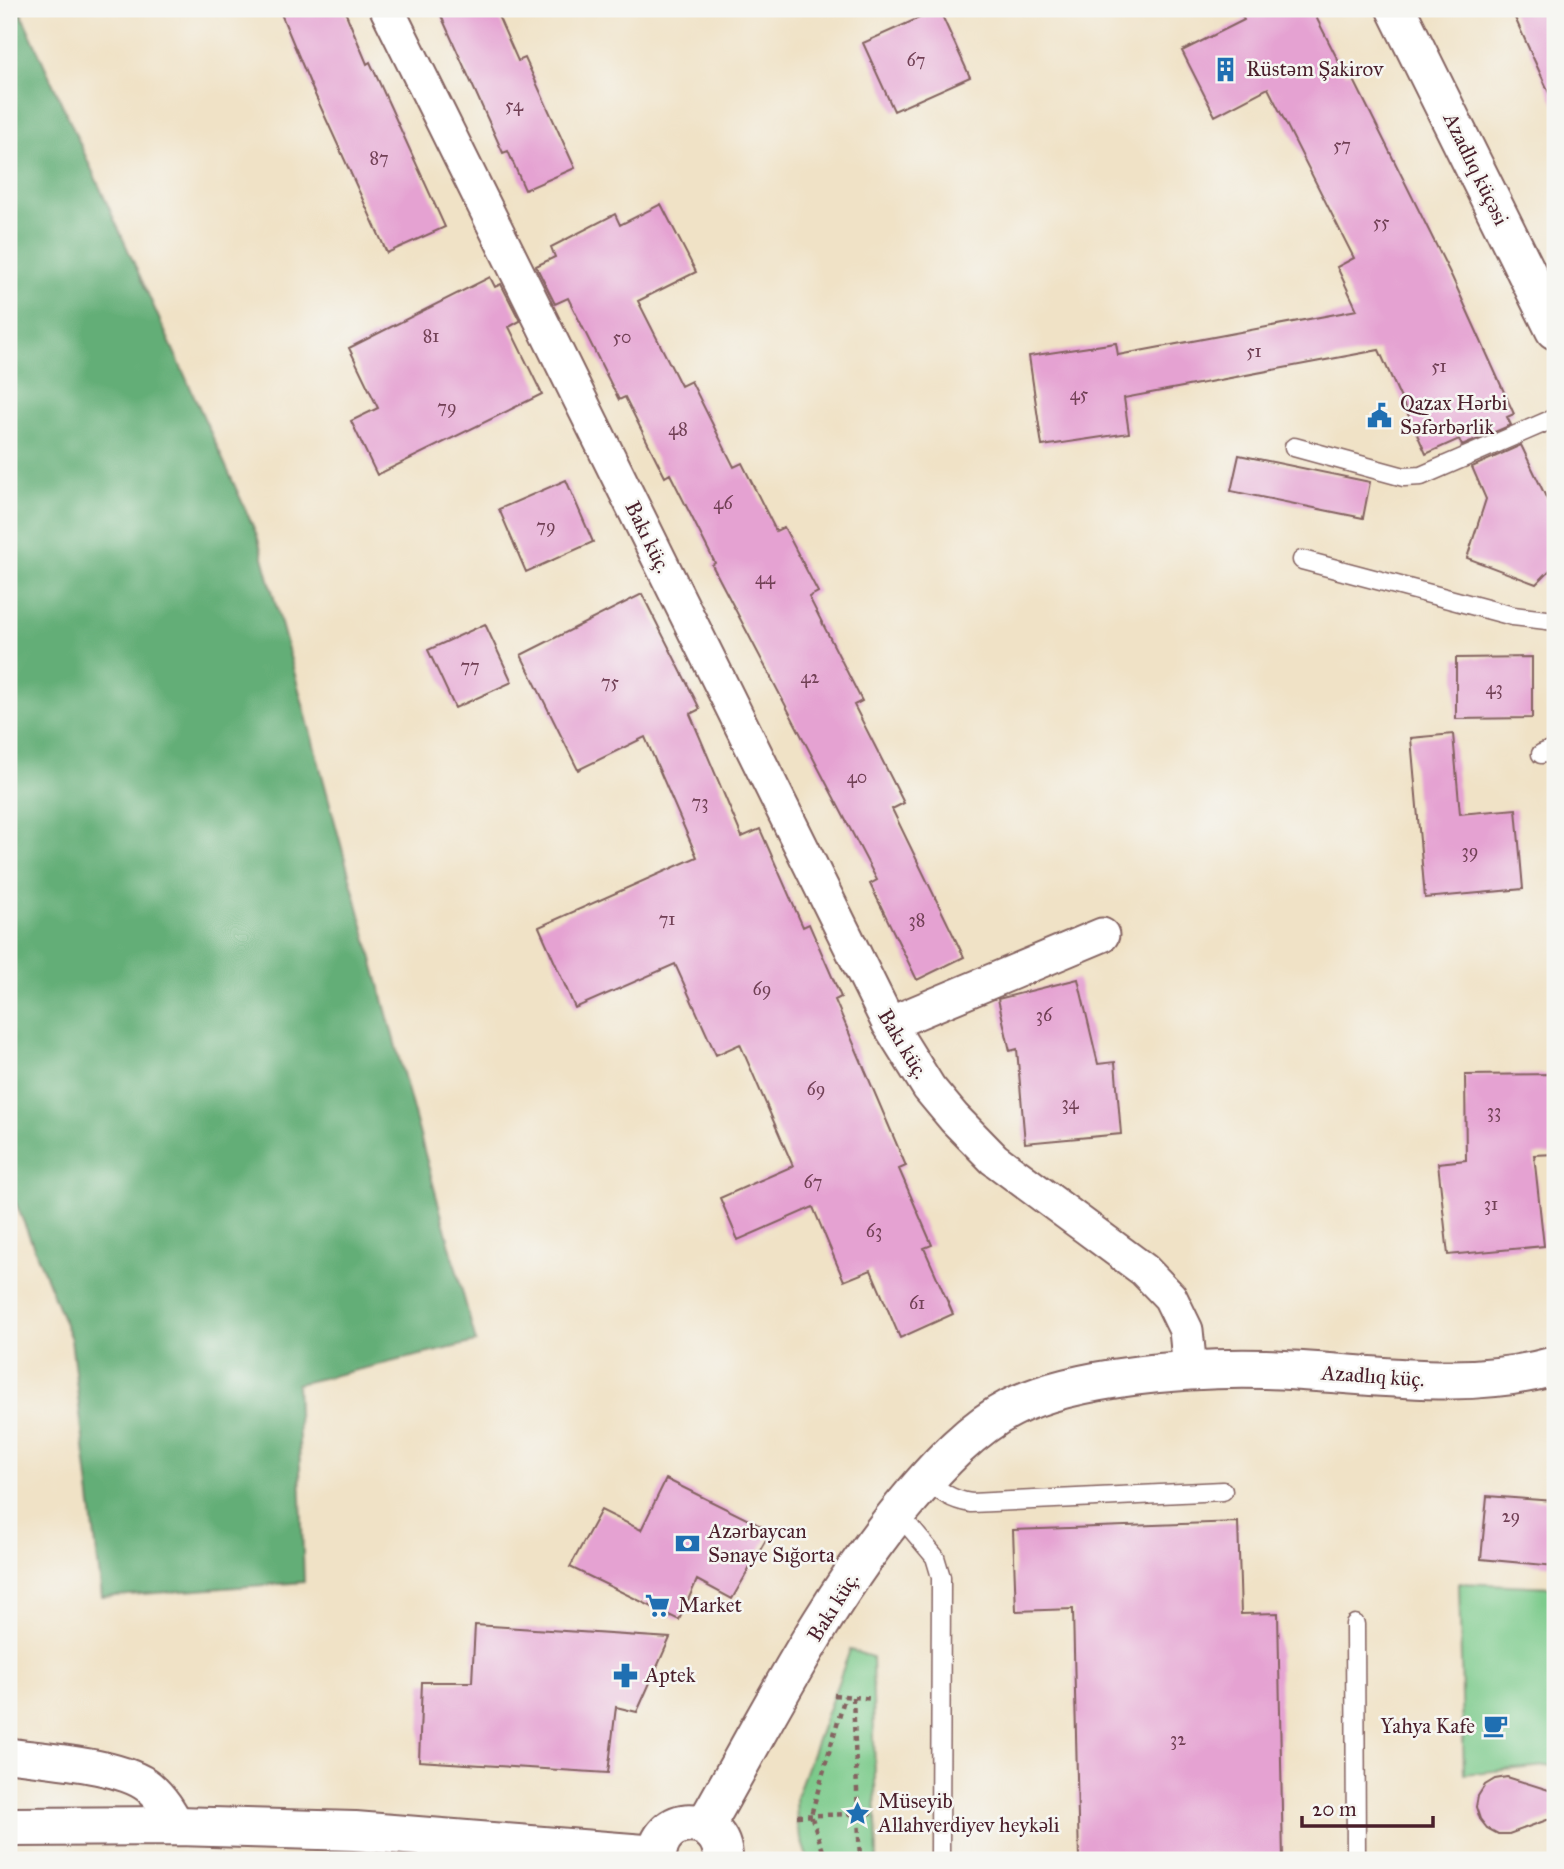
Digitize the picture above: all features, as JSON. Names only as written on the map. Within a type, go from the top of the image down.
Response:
[{"type":"main road","name":"Azadlıq küçəsi","points":[[1396,9],[1552,315]]},
{"type":"main road","name":"Azadlıq küç.","points":[[1190,1370],[1265,1369],[1391,1379],[1444,1380],[1500,1377],[1555,1366]]},
{"type":"main road","name":"Bakı küç.","points":[[705,1826],[832,1605],[867,1552],[926,1479],[980,1428],[1009,1409],[1038,1396],[1124,1378],[1190,1370]]},
{"type":"main road","points":[[9,1827],[178,1826],[355,1831],[657,1858],[658,1846],[669,1830],[687,1823],[705,1826],[719,1839],[723,1860]]},
{"type":"street","name":"Bakı küç.","points":[[387,9],[889,1024],[929,1088],[994,1159],[1144,1270],[1170,1297],[1186,1329],[1190,1370]]},
{"type":"street","points":[[889,1024],[1102,935]]},
{"type":"street","points":[[9,1755],[119,1772],[148,1786],[165,1804],[178,1826]]},
{"type":"lane","points":[[1294,447],[1404,477],[1421,476],[1555,418]]},
{"type":"lane","points":[[1302,560],[1513,616],[1555,621]]},
{"type":"lane","points":[[926,1479],[945,1495],[957,1501],[971,1503],[1223,1491]]},
{"type":"lane","points":[[898,1513],[935,1557],[941,1577],[940,1860]]},
{"type":"lane","points":[[1355,1624],[1356,1860]]},
{"type":"path","points":[[834,1695],[873,1699]]},
{"type":"path","points":[[826,1860],[811,1815],[845,1696]]},
{"type":"path","points":[[853,1697],[860,1860]]},
{"type":"path","points":[[797,1816],[875,1813]]},
{"type":"green space","points":[[9,9],[19,9],[257,535],[476,1342],[297,1384],[304,1582],[102,1597],[71,1339],[9,1186]]},
{"type":"green space","points":[[1459,1583],[1555,1587],[1555,1765],[1464,1774]]},
{"type":"green space","points":[[850,1650],[872,1657],[877,1860],[808,1860],[797,1827],[796,1797]]},
{"type":"building","points":[[279,9],[344,9],[367,64],[370,62],[445,227],[387,253]]},
{"type":"building","points":[[438,9],[495,9],[518,61],[525,58],[575,168],[525,190],[508,151],[503,153]]},
{"type":"building","points":[[939,9],[970,77],[894,111],[863,43]]},
{"type":"building","points":[[1239,9],[1312,9],[1345,74],[1350,72],[1452,277],[1514,414],[1507,417],[1511,425],[1462,446],[1459,439],[1426,454],[1379,350],[1124,398],[1129,433],[1042,446],[1029,356],[1116,343],[1118,355],[1357,310],[1337,267],[1354,258],[1268,88],[1215,116],[1182,51],[1244,20]]},
{"type":"building","points":[[1511,9],[1555,9],[1555,106]]},
{"type":"building","points":[[661,204],[696,272],[638,301],[681,386],[691,381],[734,467],[742,463],[776,531],[784,527],[818,592],[809,597],[862,701],[854,705],[904,803],[892,809],[964,957],[917,980],[870,884],[877,880],[712,565],[715,563],[670,474],[665,477],[625,397],[619,400],[568,298],[555,304],[536,266],[555,257],[551,247],[615,214],[620,225]]},
{"type":"building","points":[[490,277],[495,287],[501,284],[520,321],[509,327],[542,394],[377,475],[351,421],[378,408],[349,348]]},
{"type":"building","points":[[1521,445],[1555,516],[1555,565],[1536,584],[1467,558],[1486,499],[1472,467]]},
{"type":"building","points":[[1239,455],[1370,482],[1363,518],[1231,491]]},
{"type":"building","points":[[566,480],[593,542],[526,572],[499,509]]},
{"type":"building","points":[[642,594],[700,709],[690,714],[742,837],[760,829],[803,927],[809,924],[841,997],[835,1000],[906,1166],[899,1169],[932,1245],[924,1248],[953,1314],[900,1338],[871,1270],[844,1281],[813,1207],[738,1240],[720,1198],[793,1166],[740,1044],[716,1055],[675,964],[575,1008],[539,927],[697,857],[645,737],[578,770],[521,655]]},
{"type":"building","points":[[485,624],[512,682],[455,708],[428,650]]},
{"type":"building","points":[[1532,657],[1532,718],[1456,719],[1456,658]]},
{"type":"building","points":[[1453,734],[1460,814],[1516,809],[1523,889],[1425,898],[1411,738]]},
{"type":"building","points":[[1078,979],[1098,1064],[1115,1062],[1121,1134],[1025,1143],[1017,1049],[1010,1051],[998,999]]},
{"type":"building","points":[[1555,1074],[1555,1154],[1534,1155],[1544,1246],[1448,1255],[1438,1163],[1466,1160],[1465,1075]]},
{"type":"building","points":[[666,1479],[771,1531],[732,1599],[697,1580],[679,1620],[570,1567],[601,1510],[641,1530]]},
{"type":"building","points":[[1487,1496],[1555,1501],[1555,1566],[1481,1559]]},
{"type":"building","points":[[1238,1522],[1241,1614],[1278,1613],[1283,1860],[1079,1860],[1073,1609],[1016,1611],[1013,1530]]},
{"type":"building","points":[[475,1625],[670,1638],[637,1712],[616,1707],[608,1773],[419,1761],[422,1682],[472,1682]]},
{"type":"building","points":[[1507,1777],[1555,1792],[1555,1817],[1509,1834],[1498,1834],[1487,1828],[1476,1807],[1478,1796],[1485,1785],[1495,1779]]},
{"type":"place","name":"Rüstəm Şakirov","points":[[1226,69]]},
{"type":"place","name":"Qazax Hərbi Səfərbərlik","points":[[1380,415]]},
{"type":"place","name":"Azərbaycan Sənaye Sığorta","points":[[688,1543]]},
{"type":"place","name":"Market","points":[[658,1605]]},
{"type":"place","name":"Aptek","points":[[625,1675]]},
{"type":"place","name":"Yahya Kafe","points":[[1495,1726]]},
{"type":"place","name":"Müseyib Allahverdiyev heykəli","points":[[858,1813]]}]
